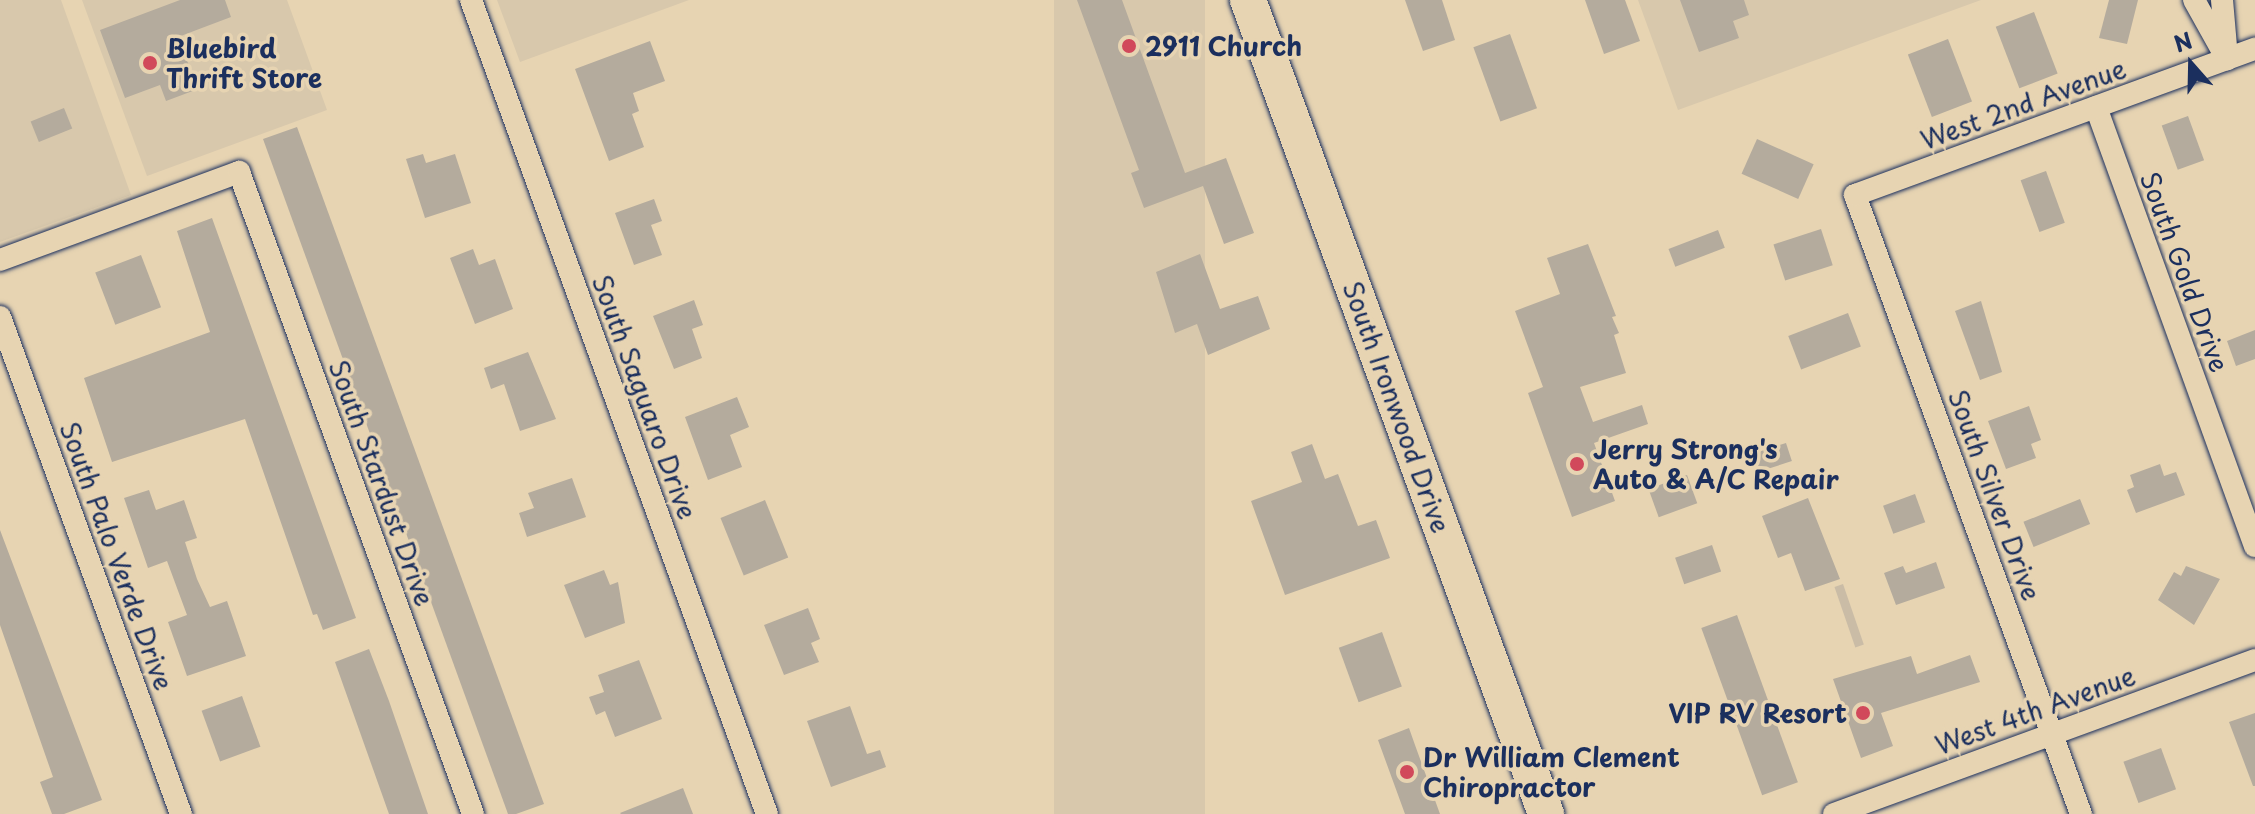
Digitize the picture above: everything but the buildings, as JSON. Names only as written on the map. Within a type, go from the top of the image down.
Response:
[{"type":"main road","name":"South Ironwood Drive","points":[[1248,0],[1546,814]]},
{"type":"street","name":"South Saguaro Drive","points":[[471,0],[767,814]]},
{"type":"street","points":[[2194,0],[2227,59]]},
{"type":"street","points":[[2222,0],[2227,59]]},
{"type":"street","name":"West 2nd Avenue","points":[[1855,195],[2255,49]]},
{"type":"street","name":"South Gold Drive","points":[[2096,107],[2255,546]]},
{"type":"street","name":"South Stardust Drive","points":[[0,260],[239,172],[473,814]]},
{"type":"street","name":"South Silver Drive","points":[[1855,195],[2081,814]]},
{"type":"street","name":"South Palo Verde Drive","points":[[0,317],[181,814]]},
{"type":"street","name":"West 4th Avenue","points":[[1834,814],[2255,660]]},
{"type":"shaded area","points":[[0,0],[61,0],[131,195],[0,242]]},
{"type":"shaded area","points":[[82,0],[287,0],[327,110],[147,176]]},
{"type":"shaded area","points":[[497,0],[689,0],[520,62]]},
{"type":"shaded area","points":[[1054,0],[1205,0],[1205,814],[1054,814]]},
{"type":"shaded area","points":[[1638,0],[1981,0],[1678,110]]},
{"type":"shaded area","points":[[1843,584],[1864,645],[1855,647],[1834,587]]},
{"type":"place","name":"2911 Church","points":[[1129,46]]},
{"type":"place","name":"Bluebird Thrift Store","points":[[150,63]]},
{"type":"place","name":"Jerry Strong's Auto & A/C Repair","points":[[1577,464]]},
{"type":"place","name":"VIP RV Resort","points":[[1863,713]]},
{"type":"place","name":"Dr William Clement Chiropractor","points":[[1407,772]]}]
